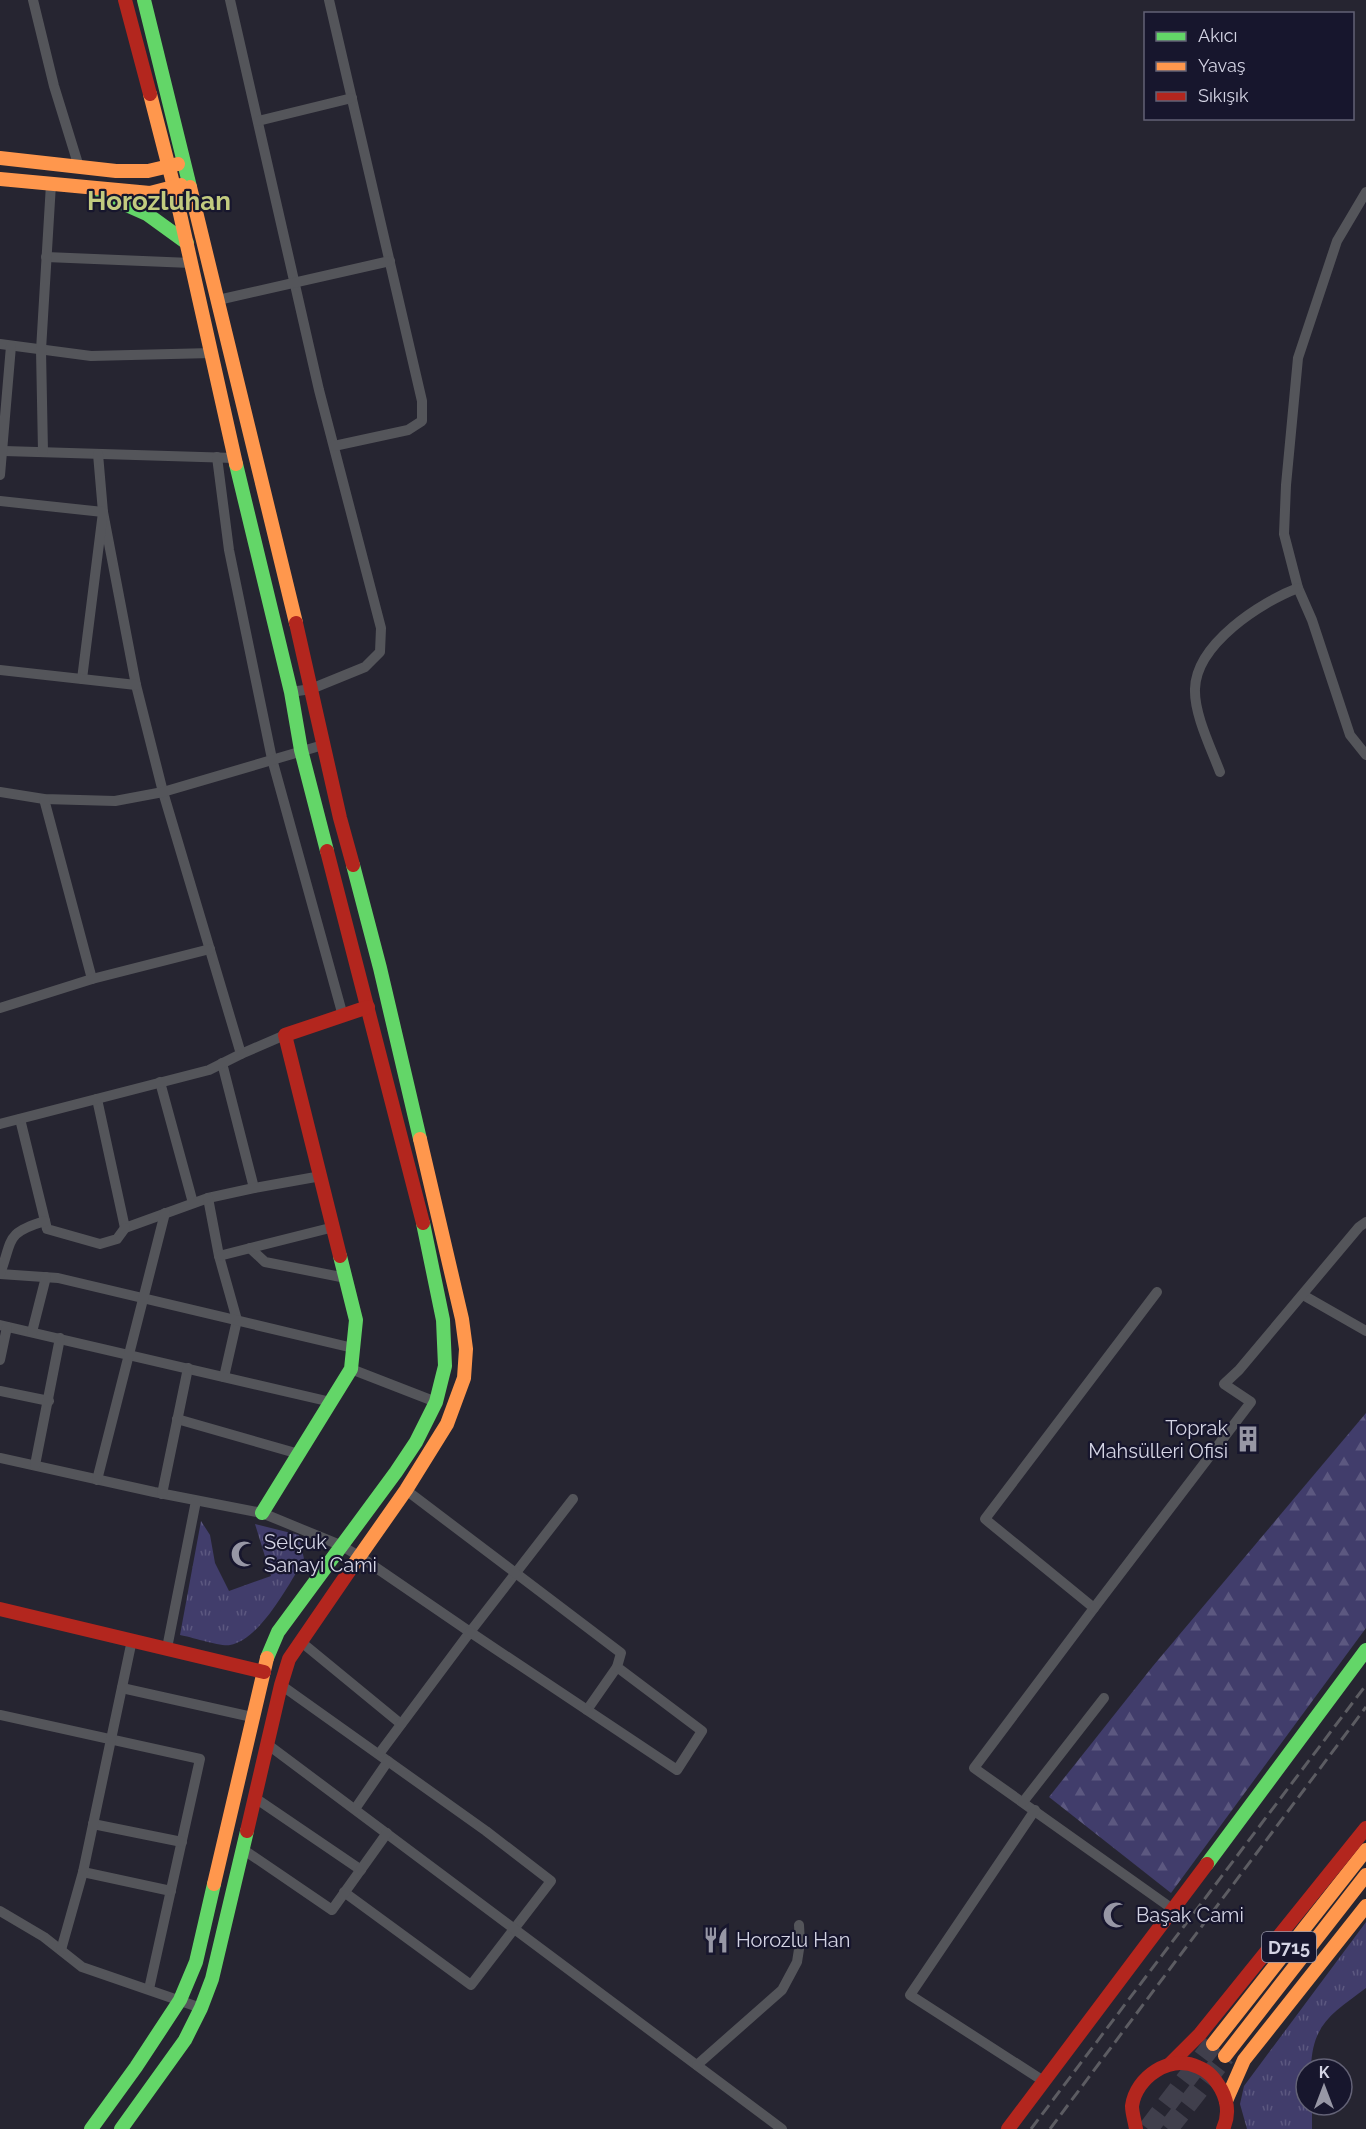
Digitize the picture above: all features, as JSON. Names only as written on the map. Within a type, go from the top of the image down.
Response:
[{"type":"main road","points":[[91,2129],[136,2067],[180,2000],[196,1962],[269,1651],[278,1632],[409,1452],[436,1402],[445,1366],[443,1320],[428,1242],[301,750],[291,692],[234,458],[174,187],[125,0]]},
{"type":"main road","points":[[121,2129],[185,2040],[212,1979],[289,1659],[406,1490],[447,1424],[464,1378],[466,1349],[462,1319],[380,968],[340,818],[302,644],[144,0]]},
{"type":"main road","points":[[0,158],[79,167],[148,171],[184,163]]},
{"type":"main road","points":[[0,178],[91,189],[150,193],[189,183]]},
{"type":"main road","points":[[91,189],[147,214],[187,243]]},
{"type":"main road","points":[[262,1514],[351,1369],[356,1320],[285,1035],[368,1007]]},
{"type":"main road","points":[[0,1609],[264,1672]]},
{"type":"main road","points":[[1008,2129],[1174,1910],[1366,1650]]},
{"type":"main road","points":[[1170,2064],[1200,2034],[1366,1828]]},
{"type":"main road","name":"D715","points":[[1213,2044],[1366,1850]]},
{"type":"main road","name":"D715","points":[[1226,2055],[1366,1875]]},
{"type":"main road","name":"D715","points":[[1227,2101],[1232,2084],[1244,2060],[1366,1906]]},
{"type":"main road","points":[[1132,2127],[1135,2092],[1156,2069],[1170,2064],[1185,2063],[1200,2067],[1212,2075],[1221,2087],[1227,2101],[1227,2125]]},
{"type":"street","points":[[33,0],[54,86],[79,167]]},
{"type":"street","points":[[230,0],[294,283],[381,628],[380,652],[365,667],[311,689],[291,692]]},
{"type":"street","points":[[329,0],[422,401],[422,421],[408,430],[334,447]]},
{"type":"street","points":[[258,121],[352,98]]},
{"type":"street","points":[[43,452],[41,350],[51,184]]},
{"type":"street","points":[[1366,192],[1337,241],[1298,358],[1284,534],[1298,588],[1312,620],[1350,735],[1366,754]]},
{"type":"street","points":[[46,257],[191,263]]},
{"type":"street","points":[[218,300],[390,261]]},
{"type":"street","points":[[0,475],[4,451],[6,345],[91,356],[212,353]]},
{"type":"street","points":[[4,451],[234,458]]},
{"type":"street","points":[[98,454],[103,512],[136,685],[163,792],[241,1054]]},
{"type":"street","points":[[216,457],[229,550],[272,759],[343,1016]]},
{"type":"street","points":[[0,501],[103,512]]},
{"type":"street","points":[[82,679],[103,512]]},
{"type":"street","points":[[1220,772],[1200,717],[1194,690],[1197,673],[1212,647],[1234,627],[1276,597],[1298,588]]},
{"type":"street","points":[[0,670],[136,685]]},
{"type":"street","points":[[0,792],[44,799],[115,801],[163,792],[323,745]]},
{"type":"street","points":[[44,799],[92,979]]},
{"type":"street","points":[[0,1008],[92,979],[210,949]]},
{"type":"street","points":[[0,1124],[210,1070],[285,1035]]},
{"type":"street","points":[[222,1064],[254,1188]]},
{"type":"street","points":[[160,1082],[193,1203]]},
{"type":"street","points":[[97,1099],[125,1228]]},
{"type":"street","points":[[20,1119],[47,1229],[100,1244],[117,1239],[125,1228],[208,1198],[321,1176]]},
{"type":"street","points":[[208,1198],[219,1256],[237,1320],[224,1377]]},
{"type":"street","points":[[97,1480],[165,1213]]},
{"type":"street","points":[[45,1221],[20,1229],[10,1240],[0,1274],[46,1277],[353,1348]]},
{"type":"street","points":[[1174,1910],[974,1768],[1251,1402],[1224,1384],[1239,1370],[1359,1227],[1366,1222]]},
{"type":"street","points":[[219,1256],[334,1227]]},
{"type":"street","points":[[250,1248],[266,1262],[346,1278]]},
{"type":"street","points":[[32,1332],[46,1277]]},
{"type":"street","points":[[1094,1608],[985,1518],[1157,1292]]},
{"type":"street","points":[[1303,1294],[1366,1331]]},
{"type":"street","points":[[0,1360],[4,1326],[331,1402]]},
{"type":"street","points":[[35,1465],[60,1338]]},
{"type":"street","points":[[162,1494],[188,1368]]},
{"type":"street","points":[[351,1369],[436,1402]]},
{"type":"street","points":[[0,1391],[49,1401]]},
{"type":"street","points":[[177,1419],[299,1454]]},
{"type":"street","points":[[0,1458],[262,1514],[340,1545],[677,1770],[702,1731],[616,1667]]},
{"type":"street","points":[[406,1490],[621,1653],[616,1667],[587,1710]]},
{"type":"street","points":[[379,1755],[514,1572],[573,1499]]},
{"type":"street","points":[[166,1648],[196,1501]]},
{"type":"street","points":[[61,1950],[83,1872],[132,1640]]},
{"type":"street","points":[[300,1641],[401,1724]]},
{"type":"street","points":[[281,1685],[486,1831],[551,1881],[471,1985],[344,1892]]},
{"type":"street","points":[[122,1688],[252,1717]]},
{"type":"street","points":[[1023,1802],[1104,1698]]},
{"type":"street","points":[[0,1715],[200,1759],[149,1989]]},
{"type":"street","points":[[267,1744],[782,2129]]},
{"type":"street","points":[[355,1809],[388,1761]]},
{"type":"street","points":[[255,1798],[361,1870]]},
{"type":"street","points":[[1035,1810],[910,1995],[1045,2082]]},
{"type":"street","points":[[93,1824],[182,1842]]},
{"type":"street","points":[[243,1850],[332,1910],[387,1833]]},
{"type":"street","points":[[83,1872],[171,1891]]},
{"type":"street","points":[[0,1911],[44,1937],[82,1967],[201,2008]]},
{"type":"street","points":[[697,2065],[782,1990],[797,1962],[800,1943],[799,1925]]},
{"type":"green space","points":[[1366,1413],[1366,1628],[1171,1893],[1049,1797],[1153,1666]]},
{"type":"green space","points":[[201,1521],[210,1535],[215,1563],[229,1591],[271,1576],[255,1524],[299,1535],[304,1559],[282,1595],[263,1622],[252,1633],[230,1645],[180,1635]]},
{"type":"green space","points":[[1366,1922],[1366,1988],[1334,2012],[1326,2021],[1315,2040],[1312,2057],[1294,2057],[1294,2117],[1312,2117],[1312,2129],[1247,2129],[1240,2104],[1244,2086]]},
{"type":"tunnel","points":[[1148,2129],[1213,2044]]},
{"type":"tunnel","points":[[1168,2129],[1225,2056]]},
{"type":"railway","points":[[1031,2129],[1366,1685]]},
{"type":"railway","points":[[1050,2129],[1366,1707]]},
{"type":"traffic: fast","points":[[144,0],[190,187]]},
{"type":"traffic: fast","points":[[102,194],[147,214],[187,243]]},
{"type":"traffic: fast","points":[[236,464],[291,692],[301,750],[327,851]]},
{"type":"traffic: fast","points":[[353,865],[420,1139]]},
{"type":"traffic: fast","points":[[267,1658],[278,1632],[416,1442],[436,1402],[445,1366],[443,1320],[423,1223]]},
{"type":"traffic: fast","points":[[262,1513],[351,1369],[356,1320],[340,1256]]},
{"type":"traffic: fast","points":[[1207,1864],[1366,1650]]},
{"type":"traffic: fast","points":[[121,2129],[185,2040],[201,2008],[212,1979],[247,1831]]},
{"type":"traffic: fast","points":[[91,2129],[136,2067],[180,2000],[196,1962],[214,1884]]},
{"type":"traffic: slow","points":[[150,94],[174,187],[236,464]]},
{"type":"traffic: slow","points":[[0,158],[116,171],[148,171],[178,164]]},
{"type":"traffic: slow","points":[[0,179],[150,193],[181,185]]},
{"type":"traffic: slow","points":[[190,187],[296,623]]},
{"type":"traffic: slow","points":[[352,1567],[406,1490],[447,1424],[464,1378],[466,1349],[462,1319],[420,1139]]},
{"type":"traffic: slow","points":[[214,1884],[267,1658]]},
{"type":"traffic: slow","points":[[1213,2044],[1366,1850]]},
{"type":"traffic: slow","points":[[1225,2056],[1366,1875]]},
{"type":"traffic: slow","points":[[1226,2101],[1244,2060],[1366,1906]]},
{"type":"traffic: jam","points":[[125,0],[150,94]]},
{"type":"traffic: jam","points":[[296,623],[340,818],[353,865]]},
{"type":"traffic: jam","points":[[327,851],[423,1223]]},
{"type":"traffic: jam","points":[[340,1256],[285,1035],[368,1007]]},
{"type":"traffic: jam","points":[[247,1831],[289,1659],[352,1567]]},
{"type":"traffic: jam","points":[[0,1609],[264,1672]]},
{"type":"traffic: jam","points":[[1170,2064],[1200,2034],[1366,1828]]},
{"type":"traffic: jam","points":[[1008,2129],[1207,1864]]},
{"type":"traffic: jam","points":[[1136,2129],[1132,2106],[1140,2086],[1156,2071],[1176,2064],[1187,2064],[1202,2069],[1209,2073],[1216,2082],[1226,2104],[1227,2114],[1223,2129]]},
{"type":"place","name":"Toprak Mahsülleri Ofisi","points":[[1248,1439]]},
{"type":"place","name":"Selçuk Sanayi Cami","points":[[244,1554]]},
{"type":"place","name":"Başak Cami","points":[[1116,1915]]},
{"type":"place","name":"Horozlu Han","points":[[716,1940]]},
{"type":"district","name":"Horozluhan","points":[[159,201]]}]
